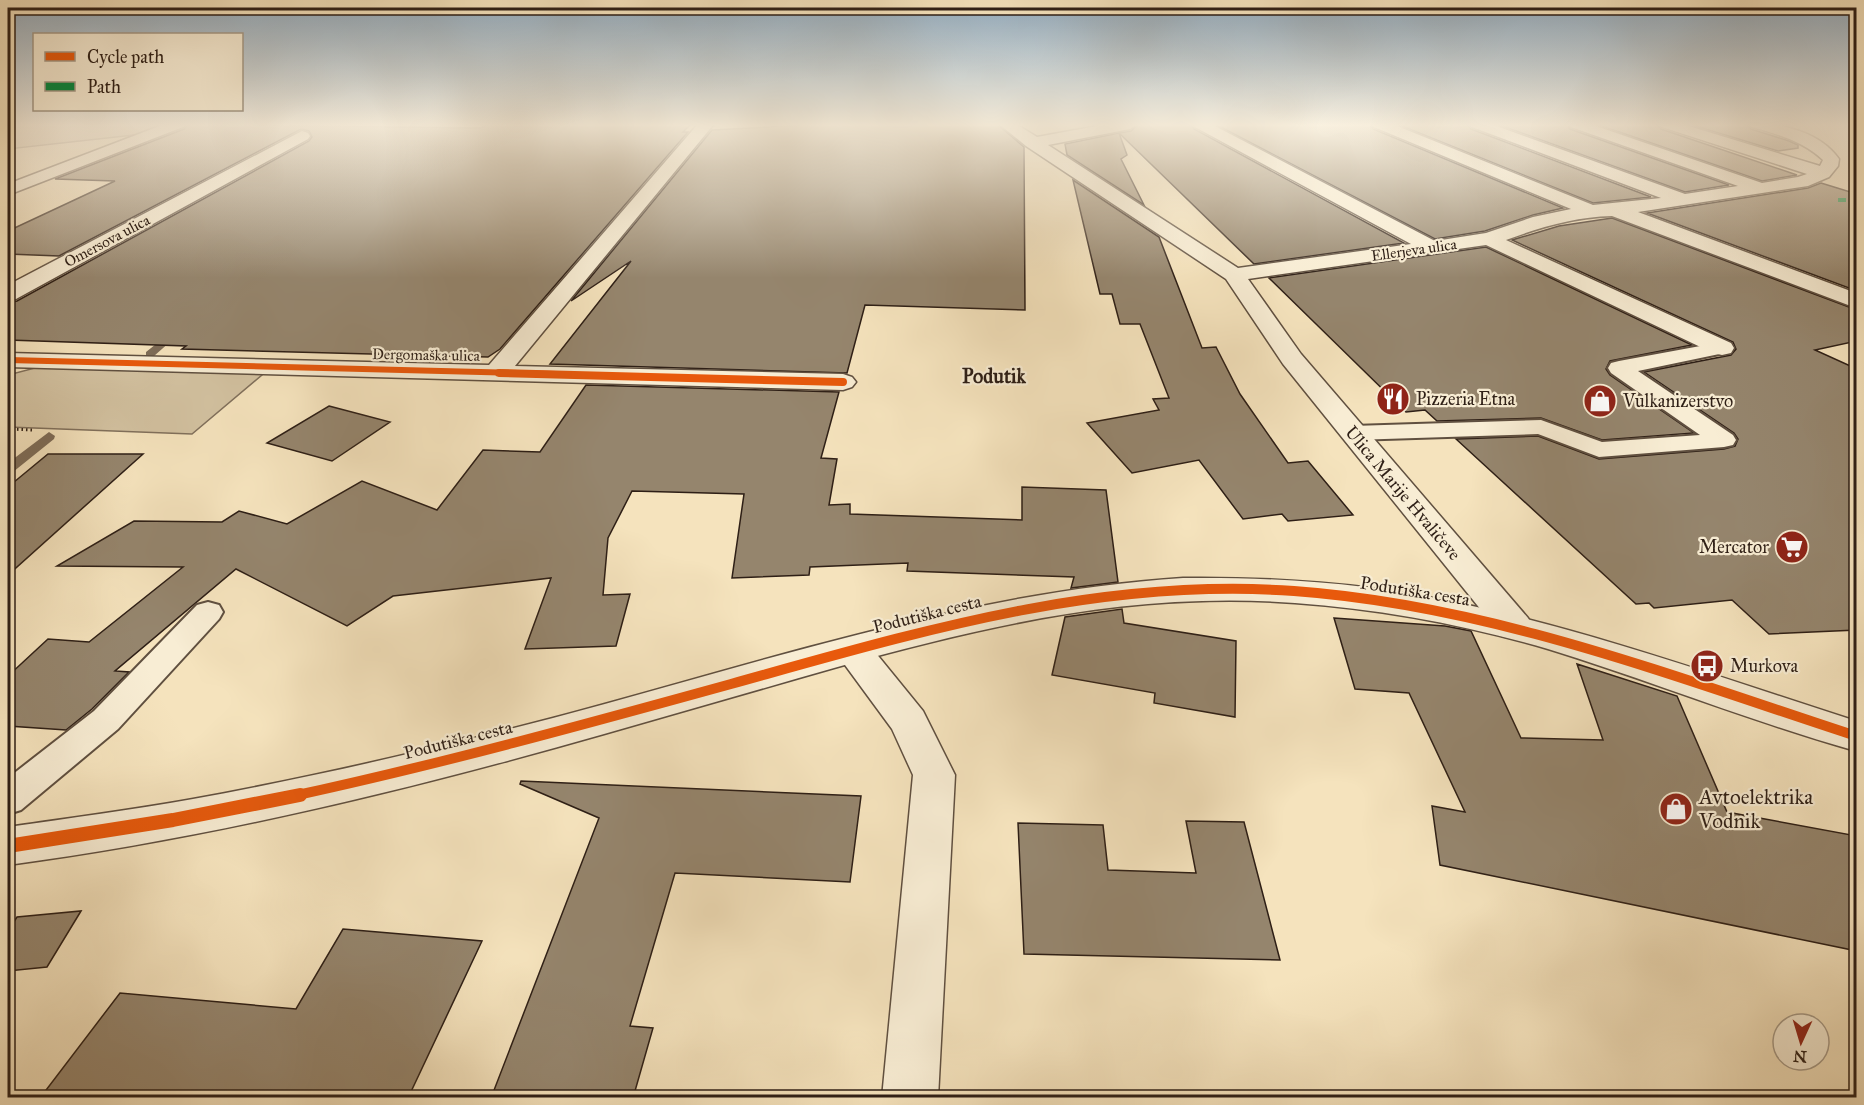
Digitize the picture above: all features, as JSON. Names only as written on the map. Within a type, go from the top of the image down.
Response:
[{"type":"street","points":[[8,190],[45,176]]},
{"type":"street","name":"Omersova ulica","points":[[8,294],[228,176]]},
{"type":"street","name":"Dergomaška ulica","points":[[497,371],[662,176]]},
{"type":"street","points":[[1084,176],[1234,275]]},
{"type":"street","points":[[1296,176],[1432,248]]},
{"type":"street","name":"Ellerjeva ulica","points":[[1505,176],[1592,211]]},
{"type":"street","name":"Ellerjeva ulica","points":[[1616,176],[1682,200]]},
{"type":"street","name":"Ellerjeva ulica","points":[[1723,176],[1761,189]]},
{"type":"street","name":"Ellerjeva ulica","points":[[1234,275],[1489,239],[1540,221],[1592,211],[1615,210],[1761,189],[1802,182],[1817,176]]},
{"type":"street","name":"Ellerjeva ulica","points":[[1615,210],[1857,301]]},
{"type":"street","points":[[1489,239],[1722,348]]},
{"type":"street","name":"Ulica Marije Hvaličeve","points":[[1234,275],[1292,359],[1515,627]]},
{"type":"street","name":"Dergomaška ulica","points":[[8,360],[497,371],[843,382]]},
{"type":"street","name":"Podutiška cesta","points":[[8,846],[194,817],[454,759],[853,650],[1016,609],[1111,595],[1171,590],[1255,590],[1366,599],[1439,609],[1515,627],[1857,736]]},
{"type":"street","name":"Podutiška cesta","points":[[853,650],[909,722],[934,775],[910,1098]]},
{"type":"lane","points":[[1353,433],[1541,427],[1599,450],[1724,440],[1619,368],[1722,348]]},
{"type":"lane","points":[[8,799],[106,720],[208,612]]},
{"type":"path","points":[[8,429],[33,430]]},
{"type":"shaded area","points":[[34,176],[40,176],[8,188],[8,186]]},
{"type":"shaded area","points":[[50,364],[268,370],[192,434],[8,427],[8,375]]},
{"type":"building","points":[[64,176],[212,176],[59,256],[8,254],[8,231],[115,181],[55,179]]},
{"type":"building","points":[[246,176],[650,176],[500,349],[488,357],[182,349],[186,346],[8,340],[8,303],[17,301]]},
{"type":"building","points":[[674,176],[1024,176],[1025,310],[865,305],[847,373],[550,364],[631,261],[571,301]]},
{"type":"building","points":[[1099,176],[1129,176],[1144,205]]},
{"type":"building","points":[[1163,176],[1280,176],[1404,243],[1254,264]]},
{"type":"building","points":[[1314,176],[1485,176],[1563,208],[1485,231],[1435,239]]},
{"type":"building","points":[[1525,176],[1594,176],[1651,197],[1593,203]]},
{"type":"building","points":[[1640,176],[1702,176],[1729,185],[1685,192]]},
{"type":"building","points":[[1746,176],[1794,176],[1762,181]]},
{"type":"building","points":[[1073,180],[1159,237],[1202,348],[1216,347],[1240,394],[1288,463],[1308,461],[1353,515],[1288,521],[1282,514],[1243,519],[1199,460],[1132,473],[1087,423],[1159,410],[1153,399],[1169,398],[1140,324],[1120,324],[1112,294],[1100,294]]},
{"type":"building","points":[[1821,183],[1857,194],[1857,291],[1647,213],[1808,188]]},
{"type":"building","points":[[1612,218],[1857,310],[1857,341],[1815,350],[1857,369],[1857,630],[1769,634],[1732,600],[1654,608],[1649,603],[1636,604],[1456,439],[1538,436],[1599,459],[1724,449],[1735,446],[1738,439],[1734,433],[1644,372],[1731,355],[1736,349],[1733,342],[1512,240],[1559,226]]},
{"type":"building","points":[[1486,247],[1692,345],[1610,361],[1606,369],[1610,375],[1694,433],[1602,440],[1541,418],[1437,421],[1425,410],[1406,412],[1269,278]]},
{"type":"building","points":[[586,385],[839,392],[821,458],[837,459],[829,505],[850,504],[850,514],[1022,520],[1022,487],[1106,490],[1118,582],[1071,588],[1074,577],[907,571],[908,563],[810,567],[809,575],[732,578],[744,494],[632,491],[608,538],[603,595],[630,594],[616,646],[525,649],[551,578],[393,596],[347,626],[236,569],[115,671],[129,672],[92,709],[66,730],[8,726],[8,676],[48,639],[89,642],[183,567],[57,566],[134,521],[222,522],[239,511],[287,524],[362,481],[437,510],[483,450],[540,452]]},
{"type":"building","points":[[329,406],[390,422],[332,461],[267,443]]},
{"type":"building","points":[[48,454],[143,454],[8,575],[8,487]]},
{"type":"building","points":[[1122,609],[1124,623],[1236,641],[1235,717],[1154,703],[1155,693],[1052,675],[1065,617]]},
{"type":"building","name":"Avtoelektrika Vodnik","points":[[1334,618],[1445,626],[1471,631],[1521,738],[1603,740],[1577,664],[1677,696],[1727,812],[1857,836],[1857,951],[1440,865],[1432,806],[1465,812],[1409,693],[1355,689]]},
{"type":"building","points":[[521,781],[861,796],[850,882],[675,873],[630,1026],[653,1028],[633,1098],[491,1098],[599,818],[520,784]]},
{"type":"building","points":[[1186,821],[1244,822],[1280,960],[1024,954],[1018,823],[1103,825],[1108,870],[1196,873]]},
{"type":"building","points":[[81,911],[47,967],[8,971],[8,931],[17,917]]},
{"type":"building","points":[[343,929],[482,941],[408,1098],[40,1098],[120,993],[296,1009]]},
{"type":"waterway","points":[[150,354],[175,332]]},
{"type":"waterway","points":[[8,469],[49,436]]},
{"type":"marked path","points":[[1838,200],[1856,200]]},
{"type":"cycle path","points":[[8,360],[843,382]]},
{"type":"cycle path","points":[[8,846],[197,816],[454,759],[979,618],[1091,597],[1183,589],[1293,591],[1348,596],[1457,614],[1563,641],[1856,736]]},
{"type":"place","name":"Pizzeria Etna","points":[[1393,399]]},
{"type":"place","name":"Vulkanizerstvo","points":[[1600,401]]},
{"type":"place","name":"Mercator","points":[[1792,547]]},
{"type":"place","name":"Murkova","points":[[1707,666]]},
{"type":"place","name":"Avtoelektrika Vodnik","points":[[1676,809]]},
{"type":"district","name":"Podutik","points":[[994,376]]}]
